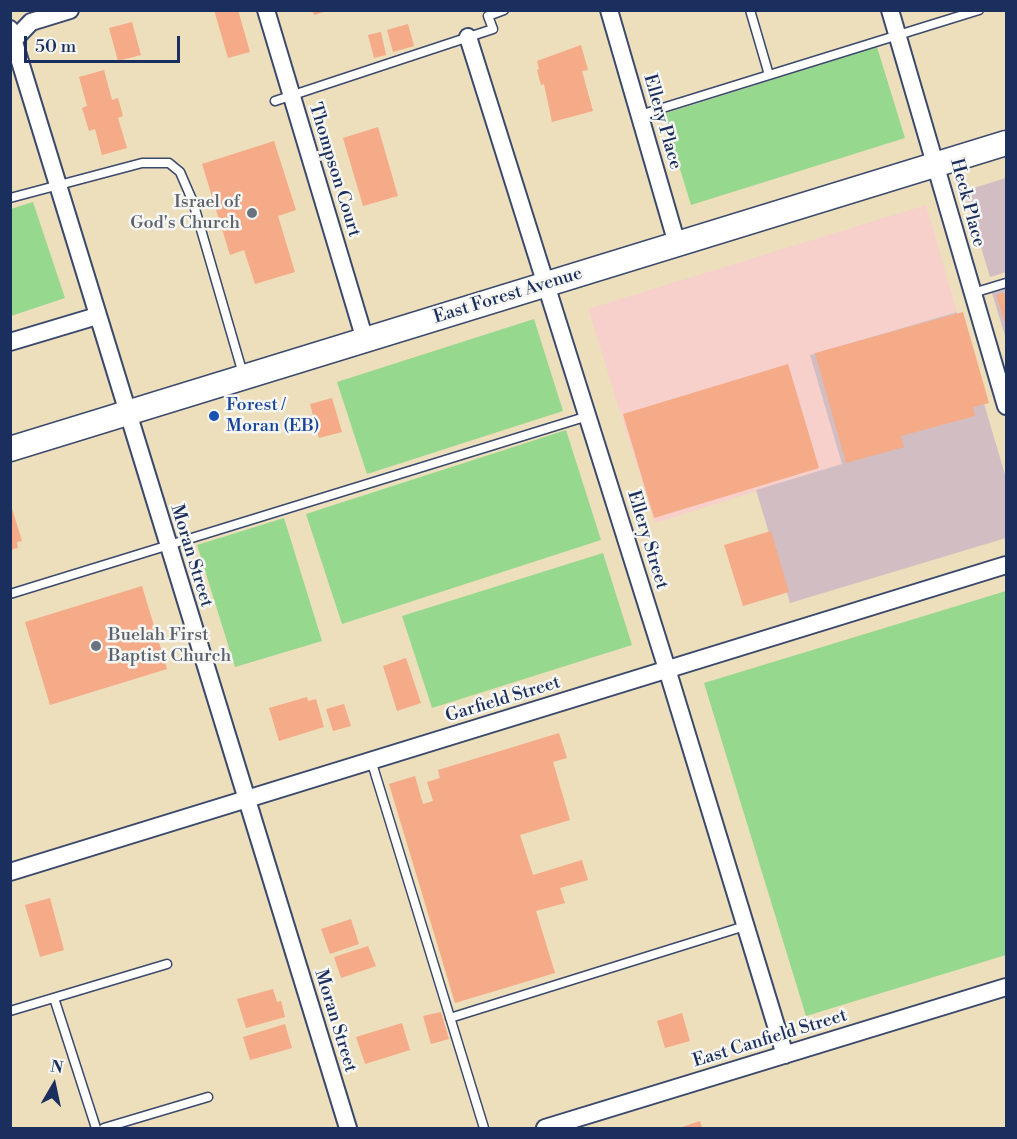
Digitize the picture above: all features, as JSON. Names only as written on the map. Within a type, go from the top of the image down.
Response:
[{"type":"main road","name":"East Forest Avenue","points":[[10,449],[1006,143]]},
{"type":"street","points":[[12,38],[31,22],[70,10]]},
{"type":"street","name":"Thompson Court","points":[[266,10],[365,340]]},
{"type":"street","name":"Ellery Place","points":[[609,10],[677,244]]},
{"type":"street","name":"Heck Place","points":[[890,10],[937,164],[1006,406]]},
{"type":"street","name":"Ellery Street","points":[[468,37],[668,669],[785,1055]]},
{"type":"street","name":"Moran Street","points":[[12,38],[126,414],[348,1128]]},
{"type":"street","points":[[10,342],[97,316]]},
{"type":"street","name":"Garfield Street","points":[[10,872],[1006,565]]},
{"type":"street","name":"East Canfield Street","points":[[545,1128],[1006,987]]},
{"type":"lane","points":[[275,101],[493,29],[488,16],[504,10]]},
{"type":"lane","points":[[750,10],[769,75]]},
{"type":"lane","points":[[640,115],[979,10]]},
{"type":"lane","points":[[10,198],[142,163],[169,163],[180,172],[193,202],[244,378]]},
{"type":"lane","points":[[973,293],[1006,283]]},
{"type":"lane","points":[[10,594],[588,416]]},
{"type":"lane","points":[[371,760],[484,1128]]},
{"type":"lane","points":[[450,1018],[745,926]]},
{"type":"lane","points":[[10,1011],[167,964]]},
{"type":"lane","points":[[54,998],[96,1128]]},
{"type":"lane","points":[[104,1128],[208,1097]]},
{"type":"shaded area","points":[[1006,178],[1006,272],[990,277],[964,191]]},
{"type":"shaded area","points":[[926,205],[957,312],[810,355],[843,464],[655,523],[588,309]]},
{"type":"shaded area","points":[[1006,289],[1006,339],[992,293]]},
{"type":"shaded area","points":[[957,312],[1006,478],[1006,538],[790,603],[756,490],[842,464],[810,355]]},
{"type":"green space","points":[[877,47],[905,138],[691,205],[663,114]]},
{"type":"green space","points":[[33,202],[65,298],[11,316],[11,209]]},
{"type":"green space","points":[[534,319],[563,411],[367,474],[337,382]]},
{"type":"green space","points":[[566,430],[601,540],[342,624],[306,514]]},
{"type":"green space","points":[[284,518],[322,641],[235,667],[197,545]]},
{"type":"green space","points":[[603,553],[632,645],[432,708],[402,616]]},
{"type":"green space","points":[[1006,591],[1006,955],[806,1016],[704,683]]},
{"type":"building","points":[[214,10],[238,10],[250,52],[228,58]]},
{"type":"building","points":[[313,10],[327,10],[327,11],[314,15]]},
{"type":"building","points":[[132,22],[141,55],[118,61],[109,28]]},
{"type":"building","points":[[408,24],[414,46],[393,52],[387,30]]},
{"type":"building","points":[[381,32],[386,55],[374,58],[368,35]]},
{"type":"building","points":[[581,45],[588,70],[582,71],[593,111],[552,122],[544,84],[541,85],[537,70],[539,69],[537,61]]},
{"type":"building","points":[[104,70],[112,100],[118,98],[123,116],[118,118],[127,148],[102,155],[95,129],[89,131],[82,108],[87,106],[79,77]]},
{"type":"building","points":[[378,127],[398,196],[363,206],[343,138]]},
{"type":"building","name":"Israel of God's Church","points":[[274,141],[296,210],[278,216],[295,272],[255,284],[244,250],[230,255],[202,164]]},
{"type":"building","points":[[1006,292],[1006,327],[996,295]]},
{"type":"building","points":[[963,312],[989,403],[973,407],[975,416],[901,436],[904,447],[846,463],[815,353]]},
{"type":"building","points":[[788,364],[819,468],[654,518],[623,414]]},
{"type":"building","points":[[332,398],[342,432],[319,438],[310,404]]},
{"type":"building","points":[[10,502],[22,541],[17,542],[18,548],[10,550]]},
{"type":"building","points":[[771,531],[789,592],[743,606],[724,545]]},
{"type":"building","name":"Buelah First Baptist Church","points":[[142,586],[167,669],[50,705],[25,622]]},
{"type":"building","points":[[406,658],[421,703],[397,711],[383,666]]},
{"type":"building","points":[[307,697],[308,701],[316,699],[324,727],[279,741],[269,708]]},
{"type":"building","points":[[344,704],[351,726],[333,731],[326,709]]},
{"type":"building","points":[[559,733],[567,758],[553,762],[570,820],[520,835],[533,875],[582,860],[588,880],[560,888],[565,903],[536,911],[555,973],[455,1003],[389,784],[415,776],[423,804],[433,801],[427,782],[440,778],[438,770]]},
{"type":"building","points":[[50,898],[64,950],[40,957],[25,905]]},
{"type":"building","points":[[351,919],[359,944],[330,954],[321,929]]},
{"type":"building","points":[[368,946],[376,966],[341,978],[334,957]]},
{"type":"building","points":[[273,989],[277,1002],[281,1001],[285,1017],[246,1028],[237,999]]},
{"type":"building","points":[[441,1012],[449,1039],[431,1044],[423,1016]]},
{"type":"building","points":[[682,1013],[690,1041],[665,1048],[657,1021]]},
{"type":"building","points":[[402,1023],[410,1050],[365,1064],[356,1037]]},
{"type":"building","points":[[285,1024],[292,1048],[250,1060],[243,1037]]},
{"type":"building","points":[[700,1121],[702,1128],[679,1128]]},
{"type":"place","name":"Israel of God's Church","points":[[252,213]]},
{"type":"place","name":"Forest / Moran (EB)","points":[[214,416]]},
{"type":"place","name":"Buelah First Baptist Church","points":[[96,646]]}]
